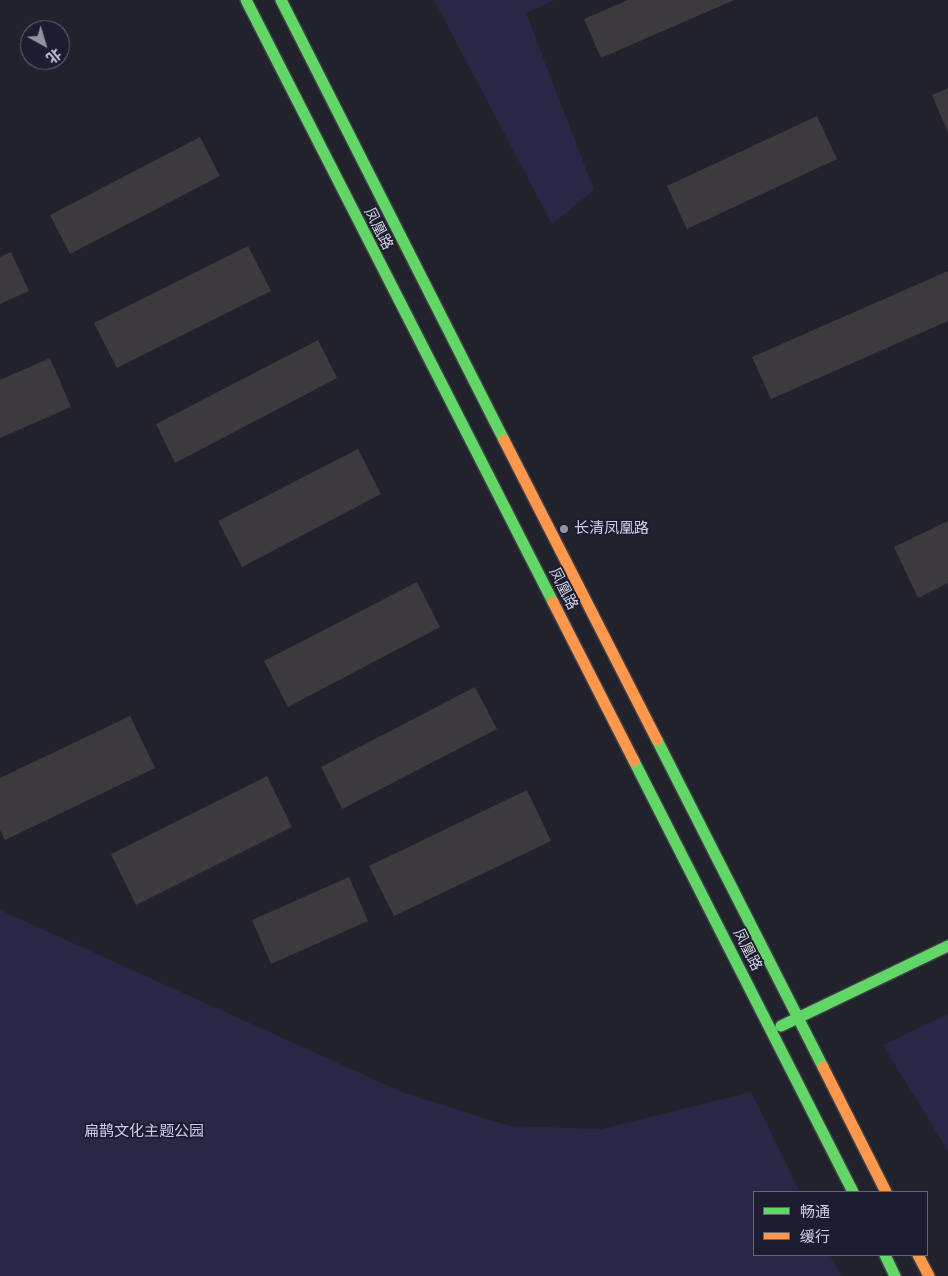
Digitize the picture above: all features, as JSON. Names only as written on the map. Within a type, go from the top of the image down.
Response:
[{"type":"main road","name":"凤凰路","points":[[246,0],[852,1191]]},
{"type":"main road","name":"凤凰路","points":[[281,0],[885,1191]]},
{"type":"main road","points":[[771,1030],[948,946]]},
{"type":"main road","points":[[885,1256],[895,1276]]},
{"type":"main road","points":[[919,1256],[929,1276]]},
{"type":"green space","points":[[434,0],[555,0],[526,13],[594,190],[552,224]]},
{"type":"green space","name":"扁鹊文化主题公园","points":[[0,910],[404,1093],[510,1126],[601,1129],[751,1092],[800,1191],[753,1191],[753,1256],[831,1256],[841,1276],[0,1276]]},
{"type":"green space","points":[[948,1014],[948,1151],[883,1045]]},
{"type":"building","points":[[628,0],[734,0],[601,58],[584,19]]},
{"type":"building","points":[[948,88],[948,133],[932,95]]},
{"type":"building","points":[[817,116],[837,159],[687,229],[667,186]]},
{"type":"building","points":[[200,137],[220,176],[70,254],[50,215]]},
{"type":"building","points":[[248,246],[271,291],[117,368],[94,323]]},
{"type":"building","points":[[11,252],[29,291],[0,304],[0,257]]},
{"type":"building","points":[[948,271],[948,321],[771,399],[752,357]]},
{"type":"building","points":[[318,340],[337,378],[175,463],[156,424]]},
{"type":"building","points":[[50,358],[71,407],[0,438],[0,380]]},
{"type":"building","points":[[358,449],[381,494],[242,567],[218,521]]},
{"type":"building","points":[[948,521],[948,583],[918,598],[894,547]]},
{"type":"building","points":[[417,582],[440,627],[288,707],[264,661]]},
{"type":"building","points":[[475,687],[497,729],[342,809],[321,767]]},
{"type":"building","points":[[130,716],[155,768],[5,840],[0,830],[0,778]]},
{"type":"building","points":[[267,776],[292,827],[136,905],[111,854]]},
{"type":"building","points":[[527,790],[551,841],[394,916],[369,866]]},
{"type":"building","points":[[349,877],[368,921],[271,964],[252,920]]},
{"type":"traffic: fast","points":[[246,0],[553,602]]},
{"type":"traffic: fast","points":[[281,0],[504,440]]},
{"type":"traffic: fast","points":[[657,740],[823,1067]]},
{"type":"traffic: fast","points":[[634,761],[852,1191]]},
{"type":"traffic: fast","points":[[781,1026],[948,946]]},
{"type":"traffic: fast","points":[[885,1256],[895,1276]]},
{"type":"traffic: slow","points":[[504,440],[657,740]]},
{"type":"traffic: slow","points":[[553,602],[634,761]]},
{"type":"traffic: slow","points":[[823,1067],[885,1191]]},
{"type":"traffic: slow","points":[[919,1256],[929,1276]]},
{"type":"place","name":"长清凤凰路","points":[[564,529]]}]
